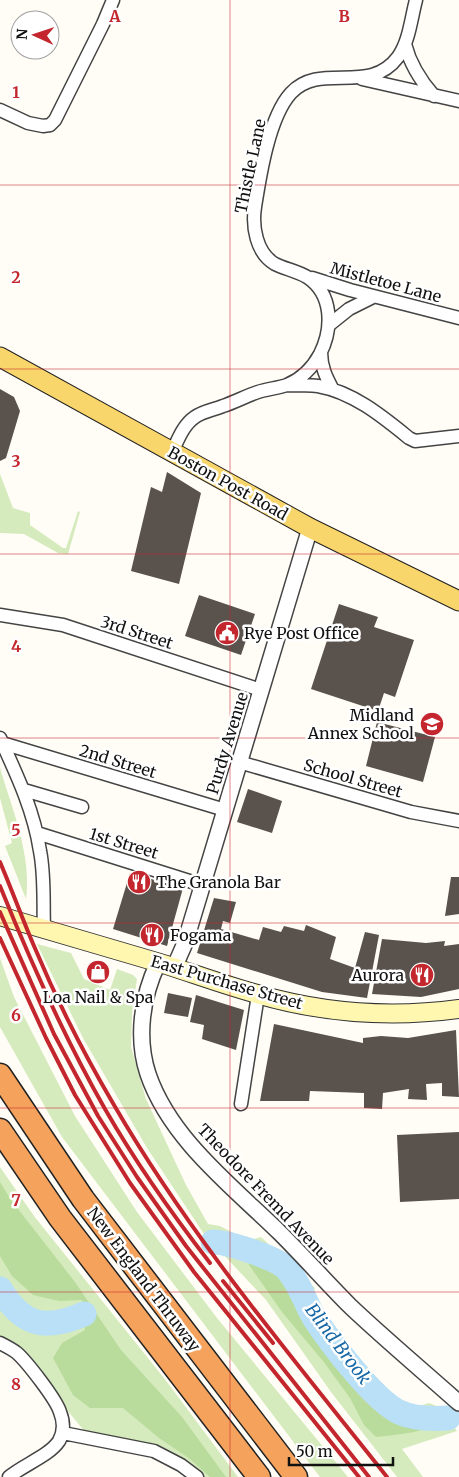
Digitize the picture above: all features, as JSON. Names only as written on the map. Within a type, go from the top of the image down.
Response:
[{"type":"highway","name":"New England Thruway","points":[[0,1075],[53,1157],[83,1199],[296,1477]]},
{"type":"highway","name":"New England Thruway","points":[[0,1130],[60,1218],[259,1477]]},
{"type":"main road","name":"Boston Post Road","points":[[0,357],[310,528],[459,601]]},
{"type":"main road","name":"East Purchase Street","points":[[0,916],[166,965],[258,995],[317,1007],[376,1014],[428,1013],[459,1009]]},
{"type":"street","points":[[0,110],[36,125],[50,125],[55,120],[113,0]]},
{"type":"street","name":"Thistle Lane","points":[[172,452],[186,425],[194,417],[254,393],[286,385],[307,372],[321,352],[329,325],[326,300],[322,291],[305,276],[273,263],[266,256],[255,234],[254,208],[271,130],[283,103],[300,85],[311,80],[324,78],[359,78],[375,75],[388,67],[398,57],[405,44],[416,0]]},
{"type":"street","points":[[405,44],[409,59],[416,73],[434,96]]},
{"type":"street","points":[[359,78],[459,101]]},
{"type":"street","name":"Mistletoe Lane","points":[[305,276],[459,318]]},
{"type":"street","points":[[329,325],[349,309],[373,296]]},
{"type":"street","points":[[321,352],[321,364],[333,390]]},
{"type":"street","points":[[286,385],[318,386],[333,390],[366,406],[415,441],[459,436]]},
{"type":"street","name":"Purdy Avenue","points":[[166,965],[185,943],[310,528]]},
{"type":"street","name":"3rd Street","points":[[0,615],[63,625],[261,690]]},
{"type":"street","points":[[1,740],[24,790],[37,833],[43,875],[44,929]]},
{"type":"street","name":"2nd Street","points":[[1,740],[225,810]]},
{"type":"street","name":"School Street","points":[[239,762],[411,812],[459,821]]},
{"type":"street","points":[[24,790],[82,807]]},
{"type":"street","name":"1st Street","points":[[37,833],[202,885]]},
{"type":"street","name":"Theodore Fremd Avenue","points":[[166,965],[152,977],[146,999],[142,1039],[143,1055],[155,1090],[179,1129],[214,1171],[279,1233],[350,1306],[459,1403]]},
{"type":"street","points":[[241,1104],[258,995]]},
{"type":"street","points":[[0,1343],[21,1357],[55,1401],[63,1420],[63,1433],[58,1443],[50,1451],[9,1477]]},
{"type":"street","points":[[63,1433],[154,1451],[181,1465],[197,1477]]},
{"type":"green space","points":[[0,474],[13,508],[30,513],[30,525],[63,548],[66,548],[78,511],[80,512],[68,554],[58,553],[24,534],[0,533]]},
{"type":"green space","points":[[0,768],[24,849],[27,882],[26,899],[5,846],[12,843],[0,798]]},
{"type":"green space","points":[[37,944],[71,953],[84,979],[110,990],[117,969],[133,975],[137,979],[132,1013],[131,1047],[146,1099],[186,1185],[208,1224],[220,1226],[250,1240],[261,1237],[315,1288],[310,1299],[311,1303],[373,1378],[392,1396],[416,1407],[429,1403],[437,1406],[457,1431],[402,1449],[423,1477],[397,1477],[331,1392],[266,1300],[204,1234],[147,1148],[83,1038]]},
{"type":"green space","points":[[0,958],[14,997],[75,1116],[137,1212],[217,1318],[348,1477],[320,1477],[62,1137],[0,1027]]},
{"type":"green space","points":[[0,1167],[34,1216],[164,1378],[238,1477],[204,1477],[186,1463],[85,1432],[33,1362],[0,1338]]},
{"type":"green space","points":[[0,1182],[11,1200],[75,1282],[121,1350],[182,1417],[226,1477],[210,1477],[190,1459],[159,1438],[123,1408],[90,1408],[73,1395],[53,1358],[62,1343],[85,1330],[82,1300],[59,1301],[33,1295],[12,1276],[0,1256]]},
{"type":"green space","points":[[256,1244],[263,1245],[301,1281],[313,1311],[373,1384],[390,1401],[413,1405],[425,1415],[434,1413],[443,1421],[421,1430],[376,1437],[364,1425],[350,1398],[323,1361],[282,1312],[249,1265],[248,1259]]},
{"type":"building","points":[[0,389],[14,397],[20,411],[6,458],[0,461]]},
{"type":"building","points":[[167,472],[201,493],[179,584],[131,571],[151,487],[162,492]]},
{"type":"building","points":[[199,595],[255,614],[241,655],[185,636]]},
{"type":"building","points":[[339,604],[378,617],[374,627],[414,640],[395,697],[384,693],[378,711],[311,689]]},
{"type":"building","points":[[377,722],[435,737],[423,782],[366,766]]},
{"type":"building","points":[[248,789],[282,801],[272,833],[237,822]]},
{"type":"building","points":[[130,873],[183,888],[167,946],[113,929]]},
{"type":"building","points":[[451,877],[459,877],[459,914],[445,916]]},
{"type":"building","points":[[214,898],[236,902],[230,923],[223,921],[221,929],[259,940],[263,927],[281,932],[284,926],[304,931],[306,925],[336,937],[330,959],[355,968],[365,932],[379,935],[367,998],[322,992],[197,953]]},
{"type":"building","points":[[382,939],[426,943],[445,941],[444,946],[459,944],[459,989],[421,997],[372,994]]},
{"type":"building","points":[[168,993],[192,998],[188,1017],[164,1013]]},
{"type":"building","points":[[196,995],[244,1010],[236,1050],[202,1039],[204,1025],[190,1022]]},
{"type":"building","points":[[274,1024],[363,1043],[363,1038],[381,1036],[408,1038],[456,1030],[459,1097],[442,1096],[442,1083],[426,1084],[427,1100],[408,1099],[409,1089],[383,1093],[382,1109],[364,1108],[364,1093],[310,1091],[309,1101],[260,1101]]},
{"type":"building","points":[[459,1132],[459,1199],[400,1202],[397,1135]]},
{"type":"waterway","name":"Blind Brook","points":[[213,1242],[252,1251],[273,1260],[287,1269],[295,1280],[315,1319],[331,1342],[366,1384],[389,1406],[411,1416],[448,1418]]},
{"type":"waterway","name":"Blind Brook","points":[[0,1289],[17,1311],[26,1318],[36,1322],[58,1322],[84,1314]]},
{"type":"railway","points":[[0,862],[34,946],[62,1007],[103,1086],[144,1154],[209,1250],[279,1342],[387,1477]]},
{"type":"railway","points":[[0,886],[49,999],[105,1109],[155,1188],[210,1263]]},
{"type":"railway","points":[[0,912],[54,1034],[98,1116],[137,1177],[186,1246],[369,1477]]},
{"type":"railway","points":[[0,938],[46,1038],[75,1095],[130,1183],[194,1272],[359,1477]]},
{"type":"railway","points":[[223,1281],[273,1343]]},
{"type":"place","name":"Rye Post Office","points":[[227,633]]},
{"type":"place","name":"Midland Annex School","points":[[432,724]]},
{"type":"place","name":"The Granola Bar","points":[[139,882]]},
{"type":"place","name":"Fogama","points":[[152,935]]},
{"type":"place","name":"Loa Nail & Spa","points":[[98,972]]},
{"type":"place","name":"Aurora","points":[[422,975]]}]
